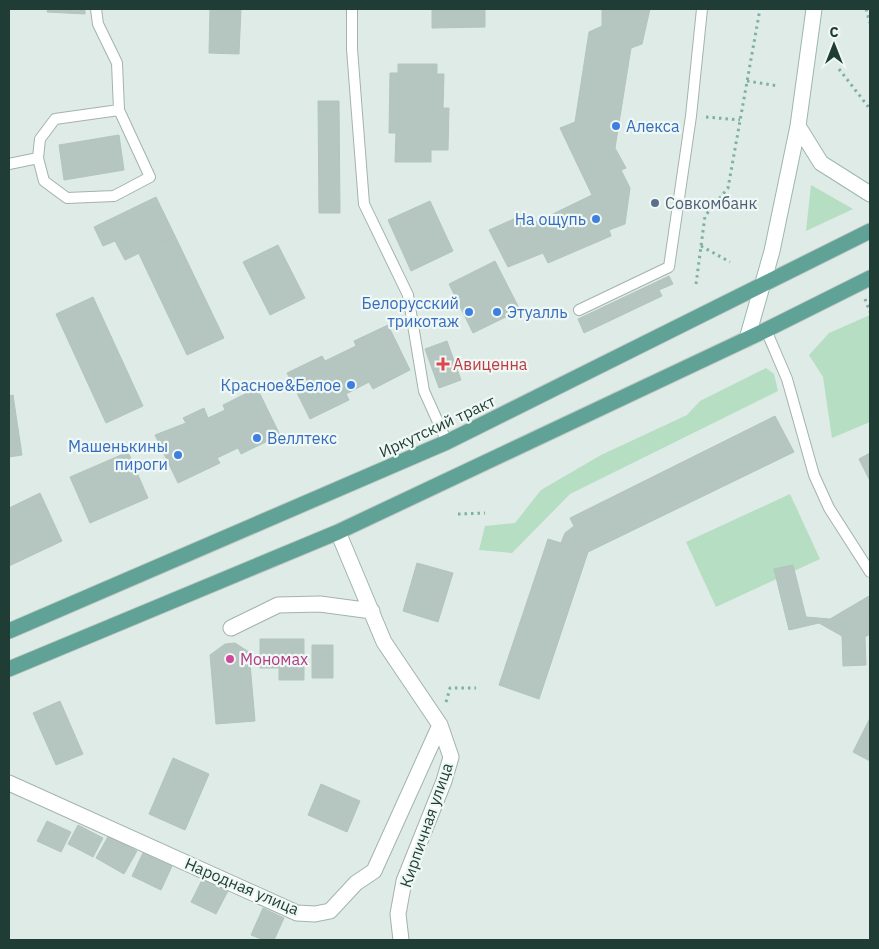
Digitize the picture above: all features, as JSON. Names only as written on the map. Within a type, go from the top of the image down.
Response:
[{"type":"main road","name":"Иркутский тракт","points":[[9,631],[447,442],[870,231]]},
{"type":"main road","points":[[9,669],[338,532],[766,330],[870,278]]},
{"type":"street","points":[[747,339],[772,251],[798,126],[814,9]]},
{"type":"street","points":[[798,126],[821,163],[870,194]]},
{"type":"street","name":"Кирпичная улица","points":[[338,532],[384,642],[440,725],[451,757],[444,781],[404,881],[398,914],[401,940]]},
{"type":"street","points":[[231,628],[278,605],[320,604],[372,611]]},
{"type":"street","name":"Народная улица","points":[[9,783],[297,912],[315,914],[330,911],[356,883],[374,871],[440,725]]},
{"type":"lane","points":[[96,9],[98,24],[117,63],[119,110],[150,176],[114,196],[66,198],[44,181],[38,158],[40,139],[55,119],[119,110]]},
{"type":"lane","points":[[352,9],[352,49],[364,204],[408,295],[424,391],[447,442]]},
{"type":"lane","points":[[579,310],[669,268],[691,116],[702,9]]},
{"type":"lane","points":[[9,164],[38,158]]},
{"type":"lane","points":[[766,330],[787,379],[814,475],[829,508],[870,572]]},
{"type":"path","points":[[696,284],[705,216],[728,188],[760,9]]},
{"type":"path","points":[[866,10],[870,23]]},
{"type":"path","points":[[839,69],[870,109]]},
{"type":"path","points":[[747,82],[779,86]]},
{"type":"path","points":[[691,116],[740,120]]},
{"type":"path","points":[[701,246],[730,262]]},
{"type":"path","points":[[868,306],[870,312]]},
{"type":"path","points":[[458,514],[485,513]]},
{"type":"path","points":[[440,725],[450,688],[476,688]]},
{"type":"green space","points":[[811,185],[853,209],[806,231]]},
{"type":"green space","points":[[870,315],[870,422],[832,438],[823,377],[809,355],[829,333]]},
{"type":"green space","points":[[766,368],[774,374],[778,391],[570,494],[512,553],[479,550],[485,526],[515,523],[541,490],[601,455],[687,415],[700,401]]},
{"type":"green space","points":[[790,494],[820,559],[716,607],[686,542]]},
{"type":"building","points":[[48,9],[85,9],[85,14],[47,12]]},
{"type":"building","points":[[210,9],[241,9],[239,54],[209,53]]},
{"type":"building","points":[[432,9],[485,9],[485,27],[432,28]]},
{"type":"building","points":[[602,9],[650,9],[642,44],[631,48],[615,148],[626,168],[621,170],[630,188],[625,224],[609,230],[611,236],[548,263],[543,253],[508,267],[489,230],[525,214],[530,225],[592,195],[560,128],[575,122],[589,32],[602,26]]},
{"type":"building","points":[[398,64],[437,64],[437,74],[444,74],[443,108],[449,108],[448,150],[431,150],[431,162],[395,162],[396,133],[389,133],[390,73],[398,73]]},
{"type":"building","points":[[318,101],[339,101],[340,213],[319,213]]},
{"type":"building","points":[[119,135],[124,170],[64,180],[59,145]]},
{"type":"building","points":[[156,197],[175,236],[125,260],[115,241],[103,246],[94,227]]},
{"type":"building","points":[[430,201],[453,251],[411,271],[388,220]]},
{"type":"building","points":[[175,236],[224,338],[187,355],[139,254]]},
{"type":"building","points":[[278,245],[305,298],[270,315],[243,262]]},
{"type":"building","points":[[495,261],[520,310],[473,333],[449,284]]},
{"type":"building","points":[[669,276],[673,284],[659,290],[662,296],[584,333],[578,319]]},
{"type":"building","points":[[93,297],[143,406],[106,423],[56,314]]},
{"type":"building","points":[[388,325],[410,370],[373,389],[369,382],[346,394],[349,400],[310,419],[287,373],[322,356],[325,361],[356,346],[354,341]]},
{"type":"building","name":"Авиценна","points":[[447,341],[461,380],[439,388],[425,349]]},
{"type":"building","points":[[257,388],[280,435],[241,454],[238,448],[217,458],[220,463],[178,483],[155,435],[186,423],[183,418],[204,408],[208,418],[225,410],[223,405]]},
{"type":"building","points":[[13,395],[22,455],[9,457],[9,396]]},
{"type":"building","points":[[775,416],[794,452],[588,552],[539,699],[499,685],[548,539],[561,543],[565,533],[574,526],[570,518]]},
{"type":"building","points":[[128,452],[148,498],[90,523],[70,477]]},
{"type":"building","points":[[870,453],[870,481],[859,459]]},
{"type":"building","points":[[40,493],[62,541],[9,566],[9,508]]},
{"type":"building","points":[[417,563],[453,573],[438,622],[403,611]]},
{"type":"building","points":[[793,565],[806,617],[830,619],[869,596],[870,634],[865,637],[866,665],[843,666],[842,636],[819,623],[789,630],[774,569]]},
{"type":"building","points":[[260,639],[304,639],[304,680],[279,680],[279,668],[260,668]]},
{"type":"building","points":[[235,643],[249,652],[255,721],[216,724],[210,655],[225,644]]},
{"type":"building","points":[[312,645],[333,645],[333,678],[312,678]]},
{"type":"building","points":[[60,701],[83,754],[56,765],[33,713]]},
{"type":"building","points":[[870,718],[870,761],[853,752]]},
{"type":"building","points":[[173,758],[209,774],[185,830],[149,814]]},
{"type":"building","points":[[321,784],[360,801],[347,832],[308,815]]},
{"type":"building","points":[[47,821],[71,832],[61,852],[37,841]]},
{"type":"building","points":[[78,825],[103,838],[93,857],[68,844]]},
{"type":"building","points":[[109,835],[137,851],[124,874],[96,858]]},
{"type":"building","points":[[143,853],[172,866],[161,890],[132,876]]},
{"type":"building","points":[[204,876],[229,889],[216,914],[191,902]]},
{"type":"building","points":[[263,908],[284,918],[274,940],[264,940],[251,935]]},
{"type":"place","name":"Алекса","points":[[616,126]]},
{"type":"place","name":"Совкомбанк","points":[[655,203]]},
{"type":"place","name":"На ощупь","points":[[596,219]]},
{"type":"place","name":"Белорусский трикотаж","points":[[469,312]]},
{"type":"place","name":"Этуалль","points":[[497,312]]},
{"type":"place","name":"Авиценна","points":[[443,364]]},
{"type":"place","name":"Красное&Белое","points":[[351,385]]},
{"type":"place","name":"Веллтекс","points":[[257,438]]},
{"type":"place","name":"Машенькины пироги","points":[[178,455]]},
{"type":"place","name":"Мономах","points":[[230,659]]}]
